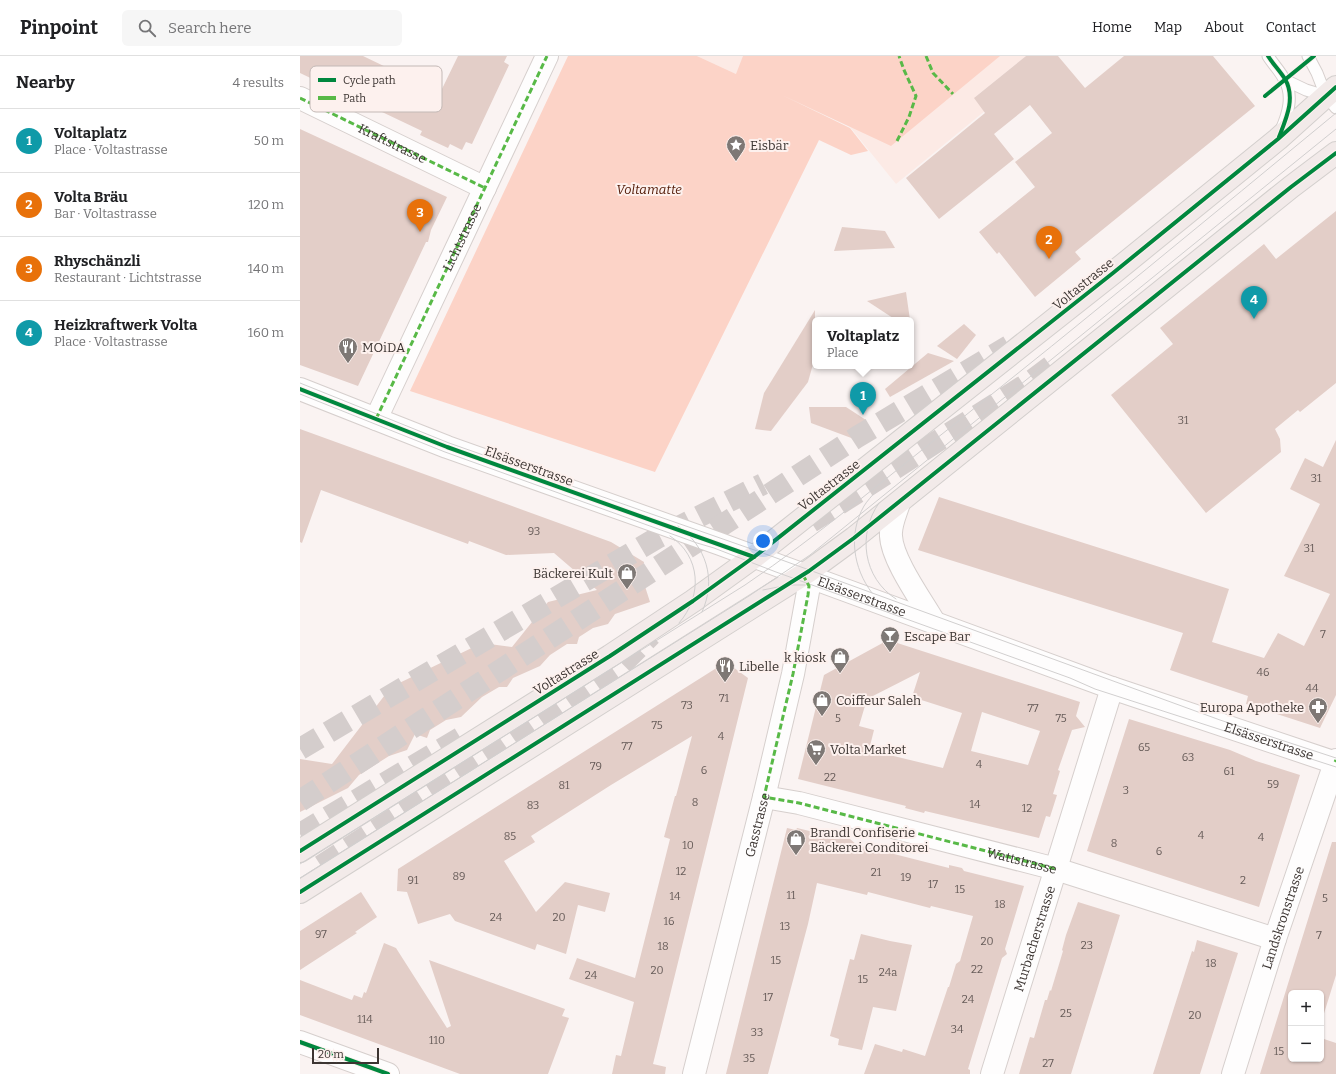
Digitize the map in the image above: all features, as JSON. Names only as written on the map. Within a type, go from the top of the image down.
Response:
[{"type":"main road","name":"Voltastrasse","points":[[300,851],[652,629],[754,557],[1029,340],[1278,139],[1333,97]]},
{"type":"main road","points":[[300,892],[803,575],[899,503],[1285,192],[1336,153]]},
{"type":"street","name":"Lichtstrasse","points":[[376,419],[547,56]]},
{"type":"street","name":"Kraftstrasse","points":[[300,98],[310,103]]},
{"type":"street","name":"Kraftstrasse","points":[[329,112],[485,188]]},
{"type":"street","name":"Elsässerstrasse","points":[[300,389],[447,447],[934,622],[1112,688],[1336,762]]},
{"type":"street","points":[[899,503],[891,527],[893,546],[900,566],[934,622]]},
{"type":"street","name":"Gasstrasse","points":[[694,1074],[764,797],[793,674],[809,586],[803,575]]},
{"type":"street","name":"Murbacherstrasse","points":[[992,1074],[1112,688]]},
{"type":"street","name":"Landskronstrasse","points":[[1233,1074],[1275,939],[1336,762]]},
{"type":"street","name":"Wattstrasse","points":[[764,797],[799,803],[1056,869],[1275,939]]},
{"type":"street","points":[[300,1042],[388,1074]]},
{"type":"lane","points":[[1268,56],[1285,80],[1289,93],[1290,104],[1288,114],[1278,139]]},
{"type":"lane","points":[[1308,56],[1333,97]]},
{"type":"lane","points":[[1285,80],[1306,90],[1333,97]]},
{"type":"shaded area","points":[[697,56],[1026,56],[975,97],[986,110],[896,184],[850,127]]},
{"type":"green space","name":"Voltamatte","points":[[568,56],[697,56],[736,74],[743,56],[1000,56],[891,146],[782,95],[850,128],[868,151],[851,155],[819,140],[655,472],[410,391]]},
{"type":"building","points":[[300,56],[363,56],[384,66],[310,66],[310,78],[300,73]]},
{"type":"building","points":[[458,56],[507,56],[504,62],[509,65],[472,144],[466,142],[462,150],[450,144],[448,148],[420,135],[422,131],[382,112],[442,112],[442,89]]},
{"type":"building","points":[[1026,56],[1058,56],[1085,88],[1124,56],[1213,56],[1255,106],[1075,252],[1081,259],[1035,297],[999,252],[997,254],[979,232],[1035,187],[1015,162],[1052,133],[1030,105],[994,134],[1014,159],[939,219],[906,178],[985,113],[974,98]]},
{"type":"building","points":[[300,129],[447,197],[431,230],[428,242],[426,242],[358,386],[300,365]]},
{"type":"building","points":[[1336,211],[1336,383],[1300,412],[1298,410],[1275,429],[1280,439],[1281,452],[1206,513],[1111,395],[1173,344],[1160,328],[1264,244],[1276,259]]},
{"type":"building","points":[[842,227],[885,231],[895,248],[834,251]]},
{"type":"building","points":[[906,292],[910,317],[891,317],[867,301]]},
{"type":"building","points":[[815,310],[815,317],[812,317],[812,368],[808,382],[771,431],[755,429],[764,393]]},
{"type":"building","points":[[964,324],[976,335],[957,359],[937,346]]},
{"type":"building","points":[[928,353],[954,361],[890,397],[885,389],[909,369],[914,369],[914,365]]},
{"type":"building","points":[[809,407],[846,407],[866,420],[854,439],[811,423]]},
{"type":"building","points":[[300,429],[611,542],[644,562],[642,577],[650,602],[615,614],[608,624],[593,628],[579,637],[577,644],[567,644],[550,655],[540,666],[513,678],[507,687],[499,687],[482,697],[461,717],[446,720],[430,730],[427,738],[415,734],[407,750],[389,756],[359,775],[348,788],[300,812],[300,759],[332,764],[391,687],[482,643],[512,647],[548,602],[597,590],[554,553],[506,555],[469,541],[468,544],[321,490],[302,543],[300,542]]},
{"type":"building","points":[[1336,440],[1336,695],[1320,728],[1246,704],[1248,696],[1170,670],[1183,633],[918,550],[939,497],[1229,589],[1212,642],[1264,658],[1278,633],[1304,646],[1330,594],[1284,576],[1320,504],[1290,489],[1305,458],[1323,467]]},
{"type":"building","points":[[888,640],[1080,702],[1076,716],[1085,727],[1072,730],[1058,770],[1060,771],[1053,794],[1057,795],[1050,817],[1046,816],[1039,838],[925,811],[924,813],[905,808],[906,806],[798,779],[824,675]],"holes":[[[920,672],[912,697],[962,713],[943,768],[869,750],[874,730],[859,726],[867,699]],[[982,712],[1040,731],[1028,765],[971,751]]]},
{"type":"building","points":[[726,662],[748,678],[653,1064],[666,1067],[665,1074],[612,1074],[616,1055],[621,1056],[634,1002],[569,979],[577,958],[635,978],[670,839],[664,837],[692,736],[531,836],[535,842],[504,861],[536,912],[565,882],[610,893],[605,912],[578,905],[566,954],[537,944],[535,950],[455,921],[450,914],[418,924],[407,892],[397,891],[398,869]]},
{"type":"building","points":[[1129,719],[1230,750],[1256,761],[1300,775],[1259,907],[1087,851]]},
{"type":"building","points":[[787,828],[796,830],[797,828],[843,839],[850,839],[857,845],[876,850],[897,845],[894,854],[949,868],[949,865],[962,868],[964,871],[1024,886],[1005,949],[1007,954],[1002,958],[968,1069],[970,1070],[970,1074],[864,1074],[875,1044],[902,1052],[903,1049],[925,1056],[956,964],[960,961],[973,916],[931,906],[930,908],[868,892],[867,895],[817,883],[808,924],[768,1074],[726,1074]]},
{"type":"building","points":[[1332,842],[1336,842],[1336,975],[1324,1013],[1324,990],[1288,990],[1288,1062],[1324,1062],[1324,1039],[1336,1043],[1336,1074],[1260,1074]]},
{"type":"building","points":[[361,892],[377,917],[355,932],[357,933],[300,970],[300,931]]},
{"type":"building","points":[[1078,902],[1120,915],[1071,1074],[1019,1074],[1030,1037],[1034,1038],[1045,1000],[1047,1000],[1050,990],[1051,991],[1063,951],[1066,935]]},
{"type":"building","points":[[861,934],[912,945],[896,1011],[873,1007],[862,1050],[838,1045],[839,1039],[830,1036],[850,959],[854,960]]},
{"type":"building","points":[[1197,940],[1238,953],[1200,1074],[1153,1074],[1192,951],[1194,952]]},
{"type":"building","points":[[384,943],[396,948],[447,1028],[451,1026],[429,960],[565,1009],[562,1016],[569,1018],[548,1074],[460,1074],[300,1015],[300,980],[352,1000],[354,995],[362,998],[364,992],[366,993]]},
{"type":"tunnel","points":[[300,801],[857,437],[1009,346]]},
{"type":"tunnel","points":[[811,522],[1030,382],[1054,364]]},
{"type":"tunnel","points":[[300,749],[657,538],[763,484]]},
{"type":"tunnel","points":[[321,866],[498,751],[617,669],[651,635]]},
{"type":"tunnel","points":[[300,834],[462,737]]},
{"type":"tram line","points":[[300,864],[745,585],[772,566],[852,506],[1004,385],[1336,113]]},
{"type":"tram line","points":[[300,878],[749,596],[810,555],[1336,129]]},
{"type":"tram line","points":[[300,383],[449,443],[760,552],[1220,720],[1336,758]]},
{"type":"tram line","points":[[300,394],[445,452],[714,548],[776,572],[1070,678],[1095,689],[1336,767]]},
{"type":"tram line","points":[[872,593],[860,573],[854,539],[859,517],[865,504],[876,491]]},
{"type":"tram line","points":[[879,503],[872,515],[868,528],[866,541],[867,555],[870,568],[876,580],[896,599]]},
{"type":"tram line","points":[[678,526],[696,543],[706,564],[709,587],[702,612]]},
{"type":"tram line","points":[[670,536],[680,544],[688,554],[693,565],[695,577],[695,589],[692,601],[687,612],[679,623]]},
{"type":"tram line","points":[[763,590],[788,585],[805,585]]},
{"type":"marked path","points":[[376,419],[547,56]]},
{"type":"marked path","points":[[897,141],[909,117],[916,96],[899,56]]},
{"type":"marked path","points":[[926,56],[933,73],[953,94]]},
{"type":"marked path","points":[[300,98],[310,103]]},
{"type":"marked path","points":[[329,112],[485,188]]},
{"type":"marked path","points":[[803,575],[809,586],[808,595],[793,674],[764,797],[799,803],[1056,869]]},
{"type":"cycle path","points":[[1268,56],[1285,79],[1290,94],[1289,108],[1279,137]]},
{"type":"cycle path","points":[[1265,96],[1314,56]]},
{"type":"cycle path","points":[[300,851],[610,656],[693,601],[754,557],[1113,273],[1278,139],[1336,87]]},
{"type":"cycle path","points":[[300,892],[809,571],[854,538],[1291,187],[1336,153]]},
{"type":"cycle path","points":[[300,389],[447,447],[754,557]]},
{"type":"cycle path","points":[[300,1042],[388,1074]]},
{"type":"place","name":"Eisbär","points":[[736,162]]},
{"type":"place","name":"Rhyschänzli","points":[[420,232]]},
{"type":"place","name":"Volta Bräu","points":[[1049,259]]},
{"type":"place","name":"Heizkraftwerk Volta","points":[[1254,319]]},
{"type":"place","name":"MOiDA","points":[[348,364]]},
{"type":"place","name":"Voltaplatz","points":[[863,415]]},
{"type":"place","name":"Bäckerei Kult","points":[[627,590]]},
{"type":"place","name":"Escape Bar","points":[[890,653]]},
{"type":"place","name":"k kiosk","points":[[840,674]]},
{"type":"place","name":"Libelle","points":[[725,683]]},
{"type":"place","name":"Coiffeur Saleh","points":[[822,717]]},
{"type":"place","name":"Europa Apotheke","points":[[1318,724]]},
{"type":"place","name":"Volta Market","points":[[816,766]]},
{"type":"place","name":"Brandl Confiserie Bäckerei Conditorei","points":[[796,856]]}]
